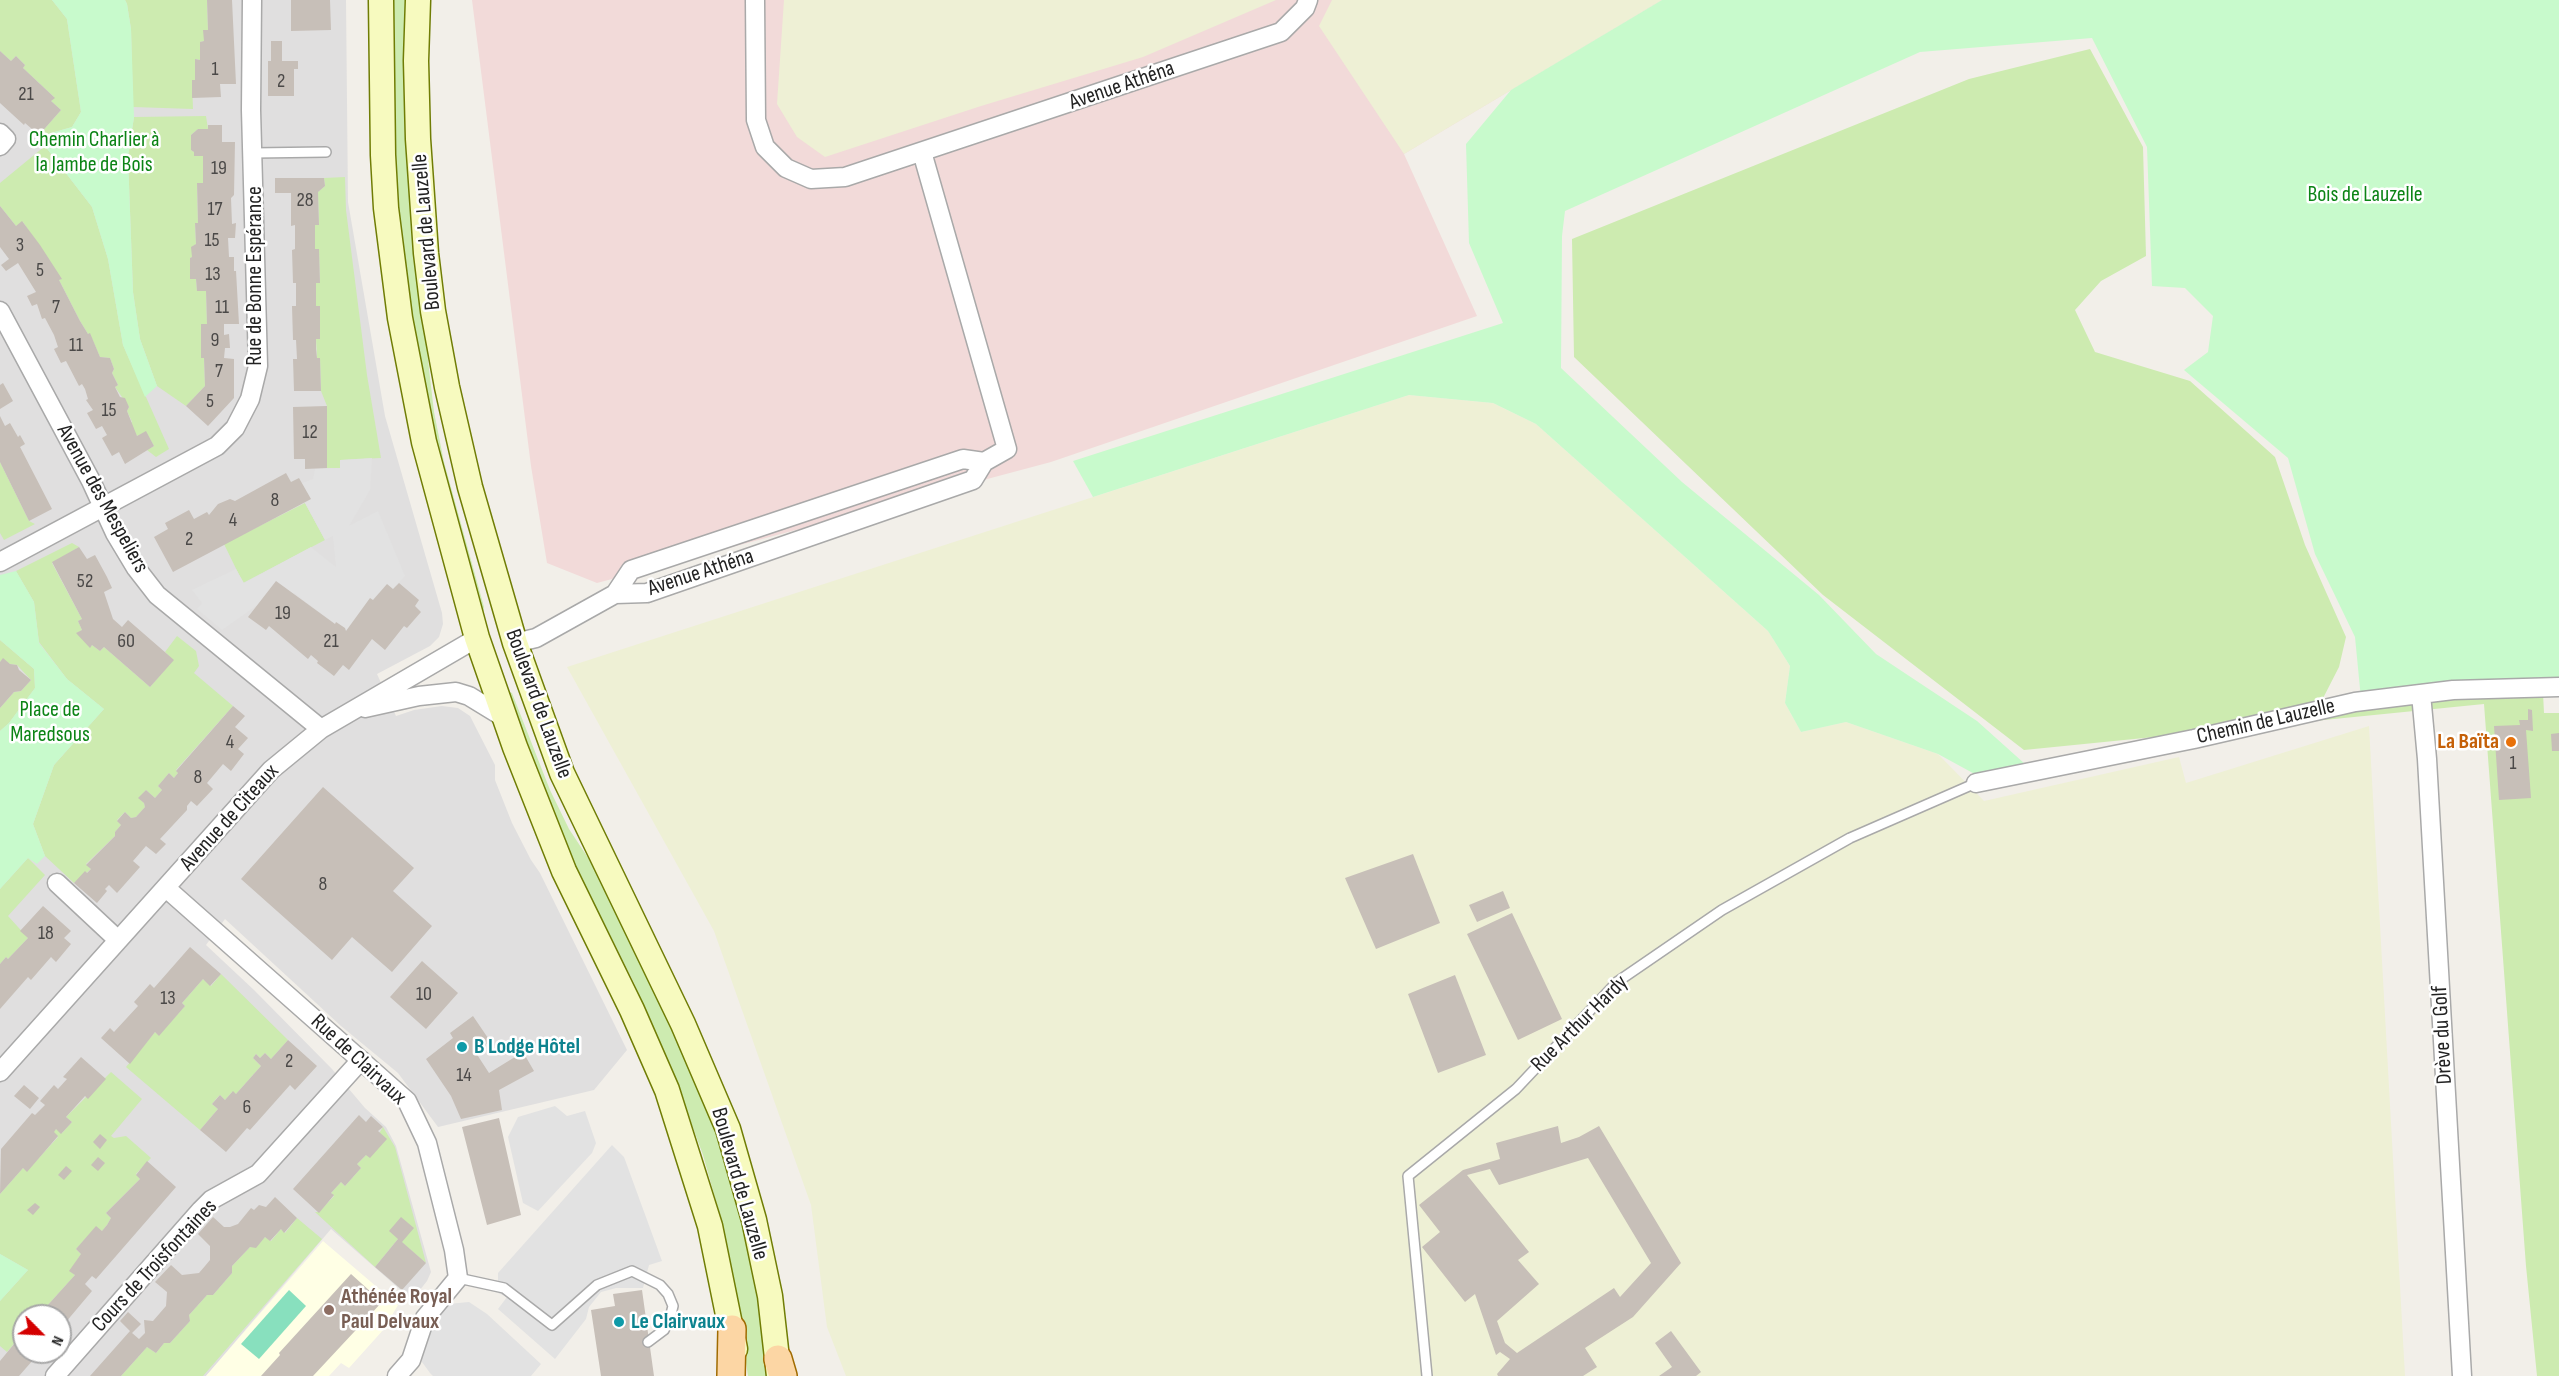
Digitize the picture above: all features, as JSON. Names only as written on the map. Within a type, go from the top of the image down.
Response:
[{"type":"main road","name":"Boulevard de Lauzelle","points":[[381,0],[383,155],[387,208],[400,318],[424,442],[477,638],[505,718],[564,871],[632,1010],[667,1090],[710,1226],[732,1329],[739,1376]]},
{"type":"main road","name":"Boulevard de Lauzelle","points":[[418,0],[416,61],[420,185],[433,311],[470,487],[523,668],[562,773],[683,1024],[728,1129],[754,1220],[770,1296],[780,1370]]},
{"type":"main road","points":[[477,638],[503,649],[523,668]]},
{"type":"main road","points":[[731,1376],[732,1329]]},
{"type":"street","name":"Rue de Bonne Espérance","points":[[0,562],[188,464],[217,446],[234,428],[250,399],[258,366],[252,110],[252,0]]},
{"type":"street","name":"Avenue Athéna","points":[[755,0],[756,120],[765,147],[786,168],[811,179],[845,177],[1281,32],[1305,8],[1308,0]]},
{"type":"street","points":[[0,133],[6,139],[0,146]]},
{"type":"street","name":"Avenue Athéna","points":[[615,594],[647,593],[973,480],[984,462],[1007,449],[922,152]]},
{"type":"street","name":"Avenue des Mespeliers","points":[[0,311],[104,507],[115,533],[136,568],[157,595],[321,729]]},
{"type":"street","name":"Avenue Athéna","points":[[615,594],[631,570],[963,459],[984,462]]},
{"type":"street","points":[[515,643],[537,638],[615,594]]},
{"type":"street","name":"Avenue de Citeaux","points":[[0,1072],[271,770],[321,729],[355,711],[391,686],[477,638]]},
{"type":"street","name":"Chemin de Lauzelle","points":[[1976,783],[2194,739],[2355,702],[2421,694],[2559,687]]},
{"type":"street","name":"Avenue de Citeaux","points":[[355,711],[419,696],[456,693],[469,696],[505,718]]},
{"type":"street","name":"Drève du Golf","points":[[2421,694],[2428,771],[2462,1376]]},
{"type":"street","points":[[57,883],[118,940]]},
{"type":"street","name":"Rue de Clairvaux","points":[[166,888],[407,1101],[427,1143],[454,1250],[458,1278]]},
{"type":"street","name":"Cours de Troisfontaines","points":[[55,1376],[201,1210],[211,1200],[258,1174],[361,1060]]},
{"type":"street","points":[[397,1376],[411,1360],[425,1318],[458,1278]]},
{"type":"lane","points":[[254,153],[326,152]]},
{"type":"lane","name":"Rue Arthur Hardy","points":[[1427,1376],[1408,1176],[1515,1089],[1617,982],[1722,910],[1850,838],[1976,783]]},
{"type":"lane","points":[[458,1278],[504,1288],[552,1325],[597,1285],[632,1271],[648,1277],[660,1286],[668,1294],[673,1306],[664,1330],[648,1342]]},
{"type":"shaded area","points":[[0,0],[346,0],[348,202],[385,416],[442,613],[443,624],[439,637],[430,646],[377,674],[396,716],[414,710],[442,706],[458,708],[470,716],[495,765],[495,780],[512,823],[540,873],[627,1050],[594,1090],[438,1127],[398,1073],[341,1026],[225,919],[206,945],[254,990],[332,1069],[365,1108],[386,1127],[396,1146],[431,1272],[412,1300],[331,1229],[206,1376],[0,1376]]},
{"type":"shaded area","points":[[472,0],[1662,0],[1404,154],[1477,316],[1051,462],[597,583],[547,563],[531,466]]},
{"type":"shaded area","points":[[784,0],[1276,0],[1143,57],[981,106],[825,157],[797,137],[777,104]]},
{"type":"shaded area","points":[[1332,0],[1662,0],[1404,154],[1319,26]]},
{"type":"shaded area","points":[[1409,395],[1493,403],[1536,424],[1768,631],[1790,666],[1785,703],[1801,732],[1846,722],[1938,754],[1984,801],[2179,757],[2186,783],[2369,726],[2405,1376],[846,1376],[827,1327],[811,1205],[714,931],[567,667]]},
{"type":"shaded area","points":[[372,458],[370,490],[349,526],[378,511],[405,576],[393,589],[379,593],[373,600],[370,599],[346,631],[337,622],[335,624],[294,593],[256,606],[222,630],[197,609],[202,603],[192,590],[236,569],[244,583],[311,547],[336,567],[333,536],[325,540],[305,503],[310,499],[302,483],[313,479],[315,469],[340,468],[340,460]]},
{"type":"shaded area","points":[[555,1106],[567,1116],[585,1111],[596,1143],[592,1153],[538,1211],[523,1203],[508,1137],[518,1117]]},
{"type":"shaded area","points":[[612,1145],[624,1157],[662,1261],[649,1265],[643,1288],[616,1288],[601,1292],[589,1307],[586,1319],[555,1359],[498,1309],[507,1297],[498,1293],[498,1273]]},
{"type":"shaded area","name":"Athénée Royal Paul Delvaux","points":[[323,1241],[398,1305],[384,1329],[349,1368],[341,1363],[329,1376],[206,1376]]},
{"type":"shaded area","points":[[469,1302],[487,1314],[541,1364],[531,1376],[433,1376],[430,1373],[422,1362],[422,1334],[448,1304]]},
{"type":"green space","points":[[0,0],[52,0],[67,19],[81,112],[72,127],[39,135],[61,110],[51,101],[54,97],[23,68],[25,65],[16,56],[11,61],[0,51]]},
{"type":"green space","name":"Chemin Charlier à la Jambe de Bois","points":[[52,0],[125,0],[127,4],[131,29],[134,117],[128,157],[133,292],[140,339],[157,386],[145,397],[123,345],[108,259],[92,207],[45,146],[41,136],[72,127],[81,112],[67,19]]},
{"type":"green space","points":[[125,0],[207,0],[208,30],[204,30],[204,41],[200,42],[200,60],[195,59],[195,80],[192,80],[193,109],[133,107],[131,29]]},
{"type":"green space","points":[[386,0],[407,0],[428,360],[434,412],[444,462],[484,607],[483,616],[456,542],[400,273]]},
{"type":"green space","name":"Bois de Lauzelle","points":[[1662,0],[2559,0],[2559,679],[2361,699],[2355,637],[2315,554],[2288,458],[2184,370],[2208,352],[2213,316],[2185,288],[2152,286],[2147,147],[2092,38],[1920,52],[1565,211],[1562,236],[1561,368],[1682,482],[1819,595],[1876,654],[1977,721],[2025,764],[1982,778],[1938,754],[1846,722],[1801,732],[1785,703],[1790,666],[1768,631],[1536,424],[1493,403],[1409,395],[1093,497],[1073,461],[1503,323],[1469,243],[1466,144],[1511,90]]},
{"type":"green space","points":[[2090,49],[2143,147],[2146,256],[2101,281],[2075,310],[2095,352],[2190,381],[2275,457],[2305,545],[2346,637],[2339,667],[2319,706],[2543,693],[2544,713],[2559,713],[2559,1376],[2537,1376],[2526,1266],[2484,704],[2024,750],[1823,595],[1574,357],[1572,239],[1969,79]]},
{"type":"green space","points":[[206,116],[208,129],[198,129],[191,135],[191,150],[195,156],[203,156],[203,183],[197,184],[198,223],[195,223],[196,244],[192,247],[190,258],[190,279],[196,279],[197,291],[206,291],[207,324],[201,325],[201,358],[204,358],[205,386],[186,406],[157,386],[140,339],[133,292],[128,157],[134,117]]},
{"type":"green space","points":[[45,146],[92,207],[108,259],[123,345],[169,449],[156,457],[147,450],[154,446],[146,432],[137,436],[130,423],[132,422],[127,411],[129,407],[115,387],[118,385],[112,373],[114,369],[110,358],[100,357],[90,334],[80,321],[59,280],[61,279],[23,222],[16,226],[0,206],[0,183]]},
{"type":"green space","points":[[345,177],[346,210],[367,375],[381,458],[341,460],[340,468],[327,468],[327,406],[321,391],[320,358],[317,358],[316,339],[320,339],[320,306],[316,306],[316,283],[320,282],[319,250],[315,249],[315,225],[319,225],[318,192],[325,186],[324,178]]},
{"type":"green space","points":[[0,462],[29,521],[35,524],[4,540],[0,533]]},
{"type":"green space","points":[[305,503],[325,540],[243,583],[224,544]]},
{"type":"green space","points":[[72,543],[79,547],[52,563],[82,619],[78,621],[82,630],[77,633],[90,647],[92,645],[100,651],[104,647],[150,687],[173,660],[165,652],[177,636],[196,651],[199,666],[194,673],[233,706],[176,770],[178,773],[174,778],[169,773],[158,786],[162,790],[155,798],[146,790],[139,798],[145,807],[136,817],[131,818],[125,812],[117,820],[121,825],[115,832],[115,836],[86,864],[91,869],[74,883],[45,856],[33,824],[54,765],[104,709],[67,679],[39,642],[34,602],[16,571]]},
{"type":"green space","name":"Place de Maredsous","points":[[16,571],[34,602],[39,643],[67,679],[104,709],[54,765],[33,824],[45,856],[37,864],[28,858],[0,889],[0,731],[9,723],[35,688],[34,669],[0,640],[0,575]]},
{"type":"green space","points":[[0,640],[34,669],[35,688],[9,723],[0,731],[0,708],[14,692],[21,691],[31,680],[17,665],[10,664],[3,659],[0,662]]},
{"type":"green space","points":[[507,691],[512,693],[550,790],[569,829],[616,900],[711,1115],[742,1220],[754,1275],[768,1376],[748,1376],[721,1219],[703,1155],[634,983],[563,841],[504,693]]},
{"type":"green space","points":[[28,858],[45,875],[8,916],[28,938],[0,964],[0,889]]},
{"type":"green space","points":[[221,974],[288,1040],[271,1059],[265,1053],[260,1058],[256,1054],[253,1058],[261,1066],[236,1094],[232,1092],[225,1100],[220,1095],[216,1099],[212,1104],[218,1109],[200,1130],[126,1067],[155,1032],[159,1035],[185,1006],[182,1003],[203,979],[211,986]]},
{"type":"green space","points":[[111,1072],[142,1099],[111,1136],[114,1138],[126,1136],[151,1158],[136,1174],[140,1179],[106,1213],[111,1218],[107,1225],[102,1231],[96,1227],[76,1249],[81,1254],[70,1271],[75,1275],[49,1304],[12,1304],[12,1346],[7,1352],[0,1346],[0,1301],[28,1270],[0,1254],[0,1194],[23,1168],[27,1171],[58,1137],[53,1132],[56,1129],[62,1133],[72,1122],[66,1117]]},
{"type":"green space","points":[[383,1127],[395,1147],[426,1263],[398,1239],[375,1267],[315,1212],[319,1212],[334,1196],[331,1193],[341,1182],[345,1186],[361,1168],[357,1164],[366,1155]]},
{"type":"green space","points":[[297,1218],[322,1239],[203,1376],[121,1376],[147,1347],[156,1353],[164,1343],[170,1343],[190,1321],[189,1315],[207,1295],[213,1295],[232,1273],[232,1266],[250,1247],[256,1247],[265,1237],[271,1241],[281,1229],[285,1233]]},
{"type":"green space","points":[[0,1254],[28,1270],[0,1301]]},
{"type":"green space","points":[[289,1290],[306,1306],[259,1359],[241,1344]]},
{"type":"building","points":[[207,0],[232,0],[236,84],[220,84],[221,97],[192,98],[195,59],[200,60],[200,42],[204,41],[203,30],[208,30]]},
{"type":"building","points":[[291,0],[330,0],[331,30],[291,31]]},
{"type":"building","points":[[271,41],[282,41],[282,61],[298,61],[298,69],[294,69],[294,96],[268,96],[268,61],[271,61]]},
{"type":"building","points":[[0,51],[11,61],[16,56],[25,65],[23,68],[55,98],[51,101],[61,110],[39,135],[0,103]]},
{"type":"building","points":[[208,125],[222,125],[222,142],[235,142],[234,195],[231,198],[232,224],[236,223],[235,238],[228,238],[229,257],[234,257],[234,271],[236,271],[239,324],[224,324],[224,335],[229,334],[230,348],[225,348],[224,358],[234,359],[234,398],[208,426],[186,406],[205,386],[204,358],[201,358],[201,324],[207,324],[206,291],[197,291],[196,279],[190,279],[191,247],[196,244],[195,223],[198,223],[197,183],[203,183],[203,156],[194,156],[191,150],[191,135],[198,129],[208,129]]},
{"type":"building","points":[[275,178],[324,178],[325,186],[318,192],[319,225],[315,225],[315,249],[319,249],[320,283],[316,283],[316,306],[320,306],[320,339],[316,339],[316,349],[317,358],[320,358],[321,391],[294,391],[293,359],[297,359],[296,340],[293,340],[292,306],[296,306],[296,283],[293,283],[292,250],[295,249],[295,225],[291,226],[291,193],[275,193]]},
{"type":"building","points":[[0,206],[16,226],[22,221],[62,279],[59,280],[80,321],[88,334],[90,333],[100,357],[110,358],[114,369],[112,373],[118,385],[115,387],[120,397],[125,398],[129,407],[127,411],[137,436],[146,431],[154,446],[125,464],[119,452],[112,456],[102,438],[107,435],[102,426],[96,429],[87,413],[93,410],[86,400],[88,399],[85,389],[82,384],[79,386],[66,361],[61,363],[54,349],[58,347],[54,335],[45,318],[42,319],[37,304],[32,306],[27,296],[36,292],[18,263],[6,271],[1,265],[9,259],[0,247]]},
{"type":"building","points":[[3,383],[13,401],[0,409],[0,385]]},
{"type":"building","points":[[327,406],[327,468],[305,469],[305,459],[294,459],[293,407]]},
{"type":"building","points":[[0,416],[5,426],[10,423],[18,437],[20,435],[25,444],[20,447],[52,509],[29,521],[0,462]]},
{"type":"building","points":[[286,473],[291,482],[299,478],[311,499],[173,572],[154,537],[168,529],[165,523],[189,510],[194,519],[207,512],[209,515],[218,504],[230,499],[235,501]]},
{"type":"building","points":[[79,547],[87,559],[95,555],[107,577],[112,588],[104,592],[113,619],[122,627],[128,620],[174,660],[150,687],[104,647],[100,651],[92,645],[90,648],[76,633],[82,630],[78,621],[82,619],[52,562]]},
{"type":"building","points":[[276,581],[335,624],[336,622],[345,628],[346,631],[370,598],[373,600],[387,584],[393,589],[399,583],[419,600],[415,606],[421,612],[407,628],[404,626],[385,650],[372,639],[349,670],[343,665],[334,676],[317,663],[318,661],[311,655],[308,659],[269,626],[266,630],[248,617]]},
{"type":"building","points":[[3,658],[10,664],[17,665],[19,670],[31,680],[21,691],[14,692],[0,708],[0,662]]},
{"type":"building","points":[[233,706],[245,716],[235,727],[248,738],[238,749],[244,754],[231,771],[223,764],[207,783],[213,789],[197,806],[191,801],[187,810],[160,839],[166,844],[156,854],[146,846],[133,861],[140,867],[117,893],[109,885],[97,903],[74,883],[85,871],[87,873],[91,869],[86,865],[115,836],[115,832],[121,825],[117,821],[125,812],[131,818],[136,817],[145,807],[138,798],[146,790],[155,798],[162,790],[158,786],[169,773],[174,778],[178,773],[176,771]]},
{"type":"building","points":[[2528,709],[2532,710],[2533,731],[2526,730],[2531,798],[2499,800],[2494,726],[2520,725],[2519,720],[2528,720]]},
{"type":"building","points":[[2559,733],[2559,751],[2552,751],[2551,734]]},
{"type":"building","points":[[323,787],[414,868],[393,891],[432,926],[392,972],[352,937],[332,960],[241,879]]},
{"type":"building","points":[[1413,854],[1440,923],[1376,949],[1345,878]]},
{"type":"building","points":[[1503,891],[1510,908],[1477,922],[1469,905]]},
{"type":"building","points":[[43,906],[71,931],[64,938],[71,944],[56,962],[51,957],[31,980],[28,977],[0,1009],[0,964],[28,938],[20,931]]},
{"type":"building","points":[[1512,913],[1562,1019],[1518,1040],[1467,934]]},
{"type":"building","points":[[190,947],[221,974],[210,986],[203,979],[182,1003],[185,1006],[159,1036],[155,1032],[130,1064],[101,1038],[110,1028],[114,1032],[138,1006],[134,1002],[150,984],[154,988]]},
{"type":"building","points":[[422,961],[458,993],[426,1029],[390,997]]},
{"type":"building","points":[[1455,975],[1486,1055],[1438,1073],[1408,994]]},
{"type":"building","points":[[473,1016],[490,1041],[476,1053],[489,1073],[523,1052],[534,1071],[499,1090],[502,1110],[461,1119],[451,1096],[426,1059],[453,1038],[450,1033]]},
{"type":"building","points":[[288,1040],[317,1066],[295,1090],[290,1085],[250,1130],[247,1128],[226,1152],[200,1130],[218,1109],[212,1104],[220,1095],[225,1100],[233,1091],[236,1094],[261,1066],[253,1058],[256,1054],[260,1058],[265,1053],[271,1059]]},
{"type":"building","points":[[81,1057],[106,1079],[88,1099],[85,1096],[66,1117],[72,1122],[61,1134],[56,1129],[54,1132],[58,1136],[27,1172],[23,1168],[0,1194],[1,1149],[32,1113],[35,1115],[45,1105],[40,1101],[54,1085],[58,1089],[67,1079],[63,1077]]},
{"type":"building","points":[[24,1085],[39,1098],[30,1109],[14,1096]]},
{"type":"building","points":[[359,1115],[366,1122],[371,1116],[383,1127],[378,1131],[387,1139],[370,1158],[366,1155],[357,1164],[361,1168],[345,1186],[341,1182],[331,1193],[334,1195],[319,1213],[293,1189]]},
{"type":"building","points":[[499,1118],[521,1215],[487,1225],[462,1127]]},
{"type":"building","points":[[1558,1126],[1561,1143],[1579,1137],[1599,1126],[1681,1263],[1633,1317],[1585,1348],[1597,1367],[1583,1376],[1498,1376],[1497,1374],[1510,1359],[1500,1352],[1496,1355],[1475,1294],[1465,1302],[1422,1247],[1440,1232],[1419,1205],[1463,1170],[1500,1159],[1496,1143]],"holes":[[[1588,1158],[1651,1263],[1620,1297],[1614,1288],[1517,1353],[1505,1343],[1497,1321],[1539,1284],[1518,1260],[1529,1252],[1467,1175],[1490,1169],[1499,1185]]]},
{"type":"building","points":[[100,1134],[107,1140],[100,1149],[93,1142]]},
{"type":"building","points":[[98,1157],[105,1163],[98,1171],[91,1165]]},
{"type":"building","points":[[147,1161],[176,1187],[96,1279],[92,1276],[85,1284],[92,1291],[72,1315],[72,1304],[49,1304],[75,1275],[69,1271],[81,1254],[76,1249],[96,1226],[102,1231],[107,1225],[111,1218],[106,1213],[140,1179],[136,1175]]},
{"type":"building","points":[[66,1166],[72,1171],[64,1180],[58,1175]]},
{"type":"building","points":[[275,1197],[297,1218],[284,1233],[281,1229],[270,1241],[265,1237],[256,1248],[250,1247],[232,1266],[232,1273],[213,1295],[207,1295],[189,1315],[190,1321],[170,1343],[164,1343],[156,1353],[147,1347],[121,1376],[90,1376],[130,1331],[120,1321],[128,1312],[141,1324],[132,1333],[139,1339],[145,1333],[144,1320],[153,1321],[166,1306],[167,1292],[155,1282],[171,1265],[182,1275],[199,1273],[210,1260],[210,1246],[198,1234],[213,1217],[224,1227],[230,1227],[238,1224],[251,1208],[254,1210],[259,1205],[266,1207]]},
{"type":"building","points":[[35,1203],[40,1207],[33,1215],[27,1210]]},
{"type":"building","points":[[401,1217],[414,1228],[402,1242],[426,1263],[402,1290],[375,1267],[398,1239],[389,1231]]},
{"type":"building","points":[[351,1274],[382,1302],[313,1376],[261,1376],[280,1355],[279,1353]]},
{"type":"building","name":"Le Clairvaux","points":[[642,1290],[654,1376],[601,1376],[591,1310],[615,1306],[613,1294]]},
{"type":"building","points":[[1671,1331],[1701,1372],[1696,1376],[1659,1376],[1672,1367],[1655,1343]]},
{"type":"building","points":[[12,1346],[12,1364],[30,1364],[19,1376],[0,1376],[0,1361]]},
{"type":"place","name":"La Baïta","points":[[2511,742]]},
{"type":"place","name":"B Lodge Hôtel","points":[[462,1047]]},
{"type":"place","name":"Athénée Royal Paul Delvaux","points":[[329,1310]]},
{"type":"place","name":"Le Clairvaux","points":[[619,1322]]}]
